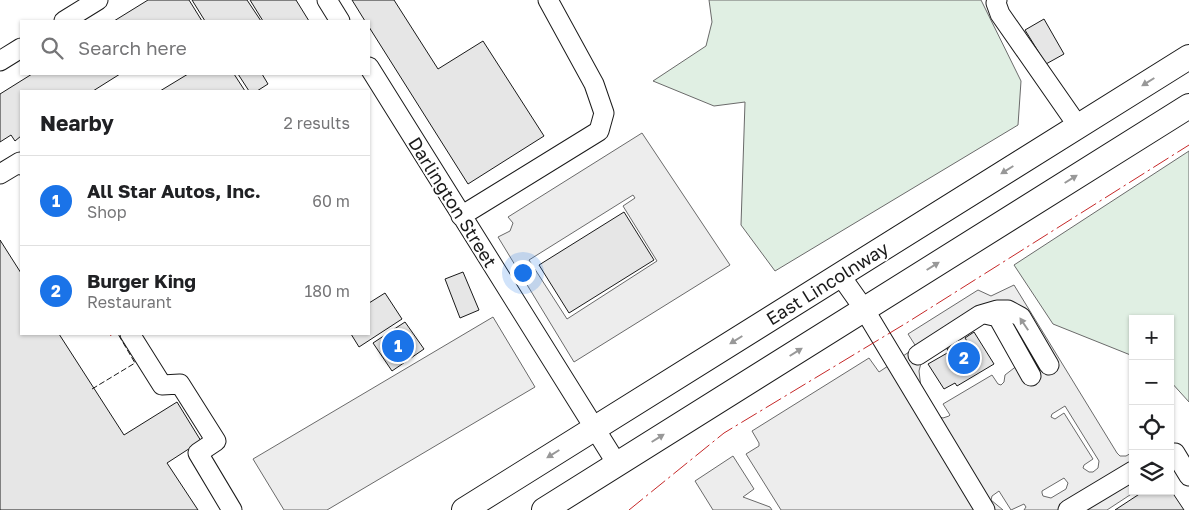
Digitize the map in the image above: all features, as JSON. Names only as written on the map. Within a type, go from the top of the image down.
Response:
[{"type":"main road","name":"East Lincolnway","points":[[464,510],[1189,57]]},
{"type":"main road","points":[[544,510],[1189,106]]},
{"type":"street","points":[[66,20],[98,0]]},
{"type":"street","points":[[327,0],[339,20]]},
{"type":"street","points":[[461,216],[599,131],[604,113],[594,84],[548,0]]},
{"type":"street","points":[[998,0],[996,3],[1000,14],[1078,126]]},
{"type":"street","points":[[0,61],[20,49]]},
{"type":"street","name":"Darlington Street","points":[[370,69],[617,464]]},
{"type":"street","points":[[0,174],[20,162]]},
{"type":"street","points":[[840,275],[864,309],[985,510]]},
{"type":"street","points":[[918,355],[985,314],[997,310],[1008,310],[1021,317],[1050,365]]},
{"type":"street","points":[[985,314],[998,317],[1031,376]]},
{"type":"street","points":[[131,335],[162,385],[180,384],[216,441],[198,453],[232,510]]},
{"type":"street","points":[[1174,453],[1189,476]]},
{"type":"street","points":[[1068,510],[1129,472]]},
{"type":"green space","points":[[709,0],[981,0],[1021,81],[1018,125],[775,271],[741,225],[745,102],[714,106],[653,81],[706,46],[712,22]]},
{"type":"green space","points":[[1189,151],[1189,402],[1174,385],[1174,315],[1129,315],[1129,354],[1053,324],[1014,265]]},
{"type":"shaded area","points":[[642,133],[730,265],[574,362],[498,237],[510,231],[513,223],[508,217]],"holes":[[[633,195],[635,198],[623,206],[657,261],[567,319],[529,260]]]},
{"type":"shaded area","points":[[1014,285],[1117,453],[1120,456],[1129,454],[1130,495],[1107,510],[1024,510],[1026,507],[1024,504],[1011,510],[999,491],[992,496],[991,500],[1003,510],[781,510],[746,454],[759,446],[752,431],[869,358],[879,372],[915,348],[908,334],[978,290],[991,296]],"holes":[[[991,323],[1018,365],[1005,375],[1004,382],[1001,385],[998,384],[992,375],[943,404],[950,415],[943,418],[937,416],[922,396],[919,371],[921,363],[982,324]],[[1065,406],[1099,461],[1098,468],[1093,472],[1083,468],[1084,465],[1093,459],[1064,413],[1055,419],[1051,417],[1052,414]],[[1064,478],[1068,483],[1066,489],[1051,498],[1043,496],[1042,491]]]},
{"type":"shaded area","points":[[493,317],[535,387],[327,510],[284,510],[253,459]]},
{"type":"shaded area","points":[[733,456],[754,489],[743,497],[770,507],[772,510],[713,510],[695,481]]},
{"type":"building","points":[[148,0],[189,0],[201,20],[116,20]]},
{"type":"building","points":[[192,0],[247,0],[260,20],[204,20]]},
{"type":"building","points":[[250,0],[296,0],[308,20],[262,20]]},
{"type":"building","points":[[352,0],[394,0],[438,69],[483,41],[544,136],[468,184],[370,29],[370,20],[364,20]]},
{"type":"building","points":[[1044,19],[1064,54],[1046,64],[1025,30]]},
{"type":"building","points":[[30,75],[118,75],[95,90],[20,90],[20,137],[15,141],[11,135],[0,142],[0,94]]},
{"type":"building","points":[[186,75],[235,75],[244,90],[162,90]]},
{"type":"building","points":[[239,75],[263,75],[268,84],[259,90],[248,90]]},
{"type":"building","points":[[624,212],[654,260],[569,313],[539,265]]},
{"type":"building","points":[[0,240],[20,271],[20,335],[60,335],[124,435],[177,402],[201,441],[167,463],[198,510],[0,510]]},
{"type":"building","points":[[463,272],[479,310],[460,318],[445,279]]},
{"type":"building","points":[[385,293],[402,319],[359,347],[352,335],[370,335],[370,302]]},
{"type":"building","points":[[405,322],[424,349],[392,371],[373,343]]},
{"type":"building","points":[[974,332],[994,364],[957,386],[955,383],[944,389],[928,364],[949,352],[947,349],[954,345],[955,348],[967,341],[965,338]]},
{"type":"building","points":[[1138,495],[1174,495],[1184,510],[1115,510]]},
{"type":"fence","points":[[92,389],[135,363],[119,335]]},
{"type":"power","points":[[629,510],[724,433],[908,322],[1189,145]]},
{"type":"place","name":"All Star Autos, Inc.","points":[[398,346]]},
{"type":"place","name":"Burger King","points":[[964,358]]}]
